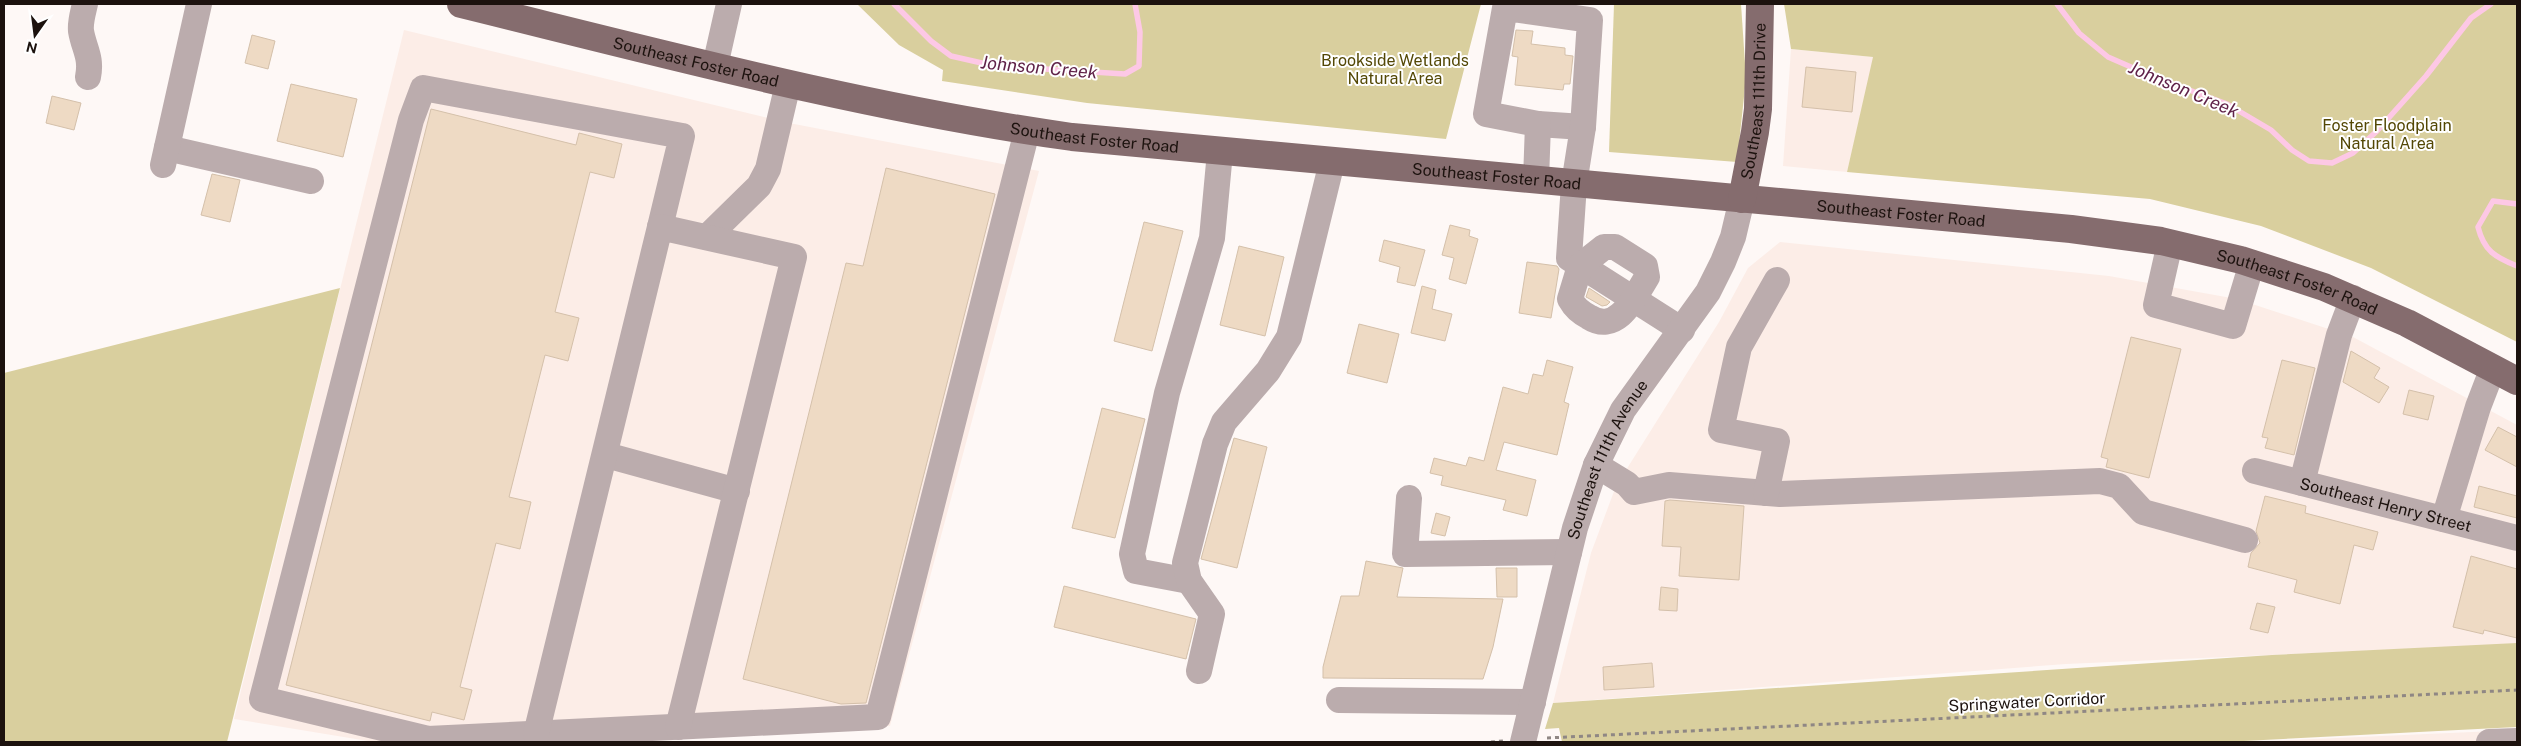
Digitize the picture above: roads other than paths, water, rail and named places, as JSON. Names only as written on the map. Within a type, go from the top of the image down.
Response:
[{"type":"main road","name":"Southeast 111th Drive","points":[[1742,199],[1757,116],[1760,4]]},
{"type":"main road","name":"Southeast Foster Road","points":[[468,5],[788,84],[925,113],[1027,131],[1220,152],[2071,229],[2170,243],[2252,264],[2352,298],[2407,322],[2517,381]]},
{"type":"street","points":[[85,4],[81,23],[82,33],[90,56],[88,77]]},
{"type":"street","points":[[199,4],[165,157],[311,181]]},
{"type":"street","points":[[714,66],[729,4]]},
{"type":"street","points":[[1583,127],[1538,124],[1486,114],[1504,8],[1590,20],[1583,127],[1574,184],[1569,258],[1682,330]]},
{"type":"street","points":[[707,237],[745,202],[764,178],[768,169],[788,84]]},
{"type":"street","points":[[536,734],[606,455],[682,136],[423,88],[411,120],[262,698],[428,739],[536,734],[878,717],[1027,131]]},
{"type":"street","points":[[1536,180],[1538,124]]},
{"type":"street","points":[[1189,580],[1136,571],[1132,554],[1167,393],[1212,238],[1220,152]]},
{"type":"street","points":[[1199,671],[1212,614],[1189,580],[1185,563],[1215,444],[1224,422],[1268,371],[1289,337],[1332,162]]},
{"type":"street","name":"Southeast 111th Avenue","points":[[1534,740],[1533,702],[1569,552],[1596,464],[1623,410],[1708,292],[1724,262],[1733,238],[1742,199]]},
{"type":"street","points":[[660,227],[794,257],[678,727]]},
{"type":"street","points":[[2170,243],[2156,305],[2233,326],[2252,264]]},
{"type":"street","points":[[1604,247],[1615,247],[1645,266],[1647,277],[1618,318],[1607,322],[1596,322],[1576,309],[1570,299],[1580,266],[1604,247]]},
{"type":"street","points":[[1766,493],[1777,441],[1721,430],[1739,347],[1777,280]]},
{"type":"street","points":[[2302,483],[2339,335],[2352,298]]},
{"type":"street","points":[[2444,519],[2478,407],[2493,368]]},
{"type":"street","points":[[606,455],[737,491]]},
{"type":"street","points":[[1596,464],[1626,484],[1634,492],[1669,485],[1766,493],[2100,481],[2119,486],[2143,512],[2244,540]]},
{"type":"street","name":"Southeast Henry Street","points":[[2255,471],[2517,538]]},
{"type":"street","points":[[1409,498],[1405,554],[1569,552]]},
{"type":"street","points":[[1339,700],[1533,702]]},
{"type":"street","points":[[2489,742],[2517,741]]},
{"type":"waterway","name":"Johnson Creek","points":[[894,4],[931,41],[951,56],[995,66],[1125,74],[1139,66],[1140,32],[1135,4]]},
{"type":"waterway","name":"Johnson Creek","points":[[2057,4],[2079,33],[2108,57],[2154,77],[2227,104],[2271,130],[2292,150],[2309,161],[2332,163],[2353,153],[2377,131],[2426,76],[2471,18],[2491,4]]},
{"type":"waterway","name":"Johnson Creek","points":[[2517,204],[2493,201],[2478,227],[2487,248],[2497,256],[2517,266]]},
{"type":"park label","name":"Brookside Wetlands Natural Area","points":[[1395,69]]},
{"type":"park label","name":"Foster Floodplain Natural Area","points":[[2387,134]]}]
